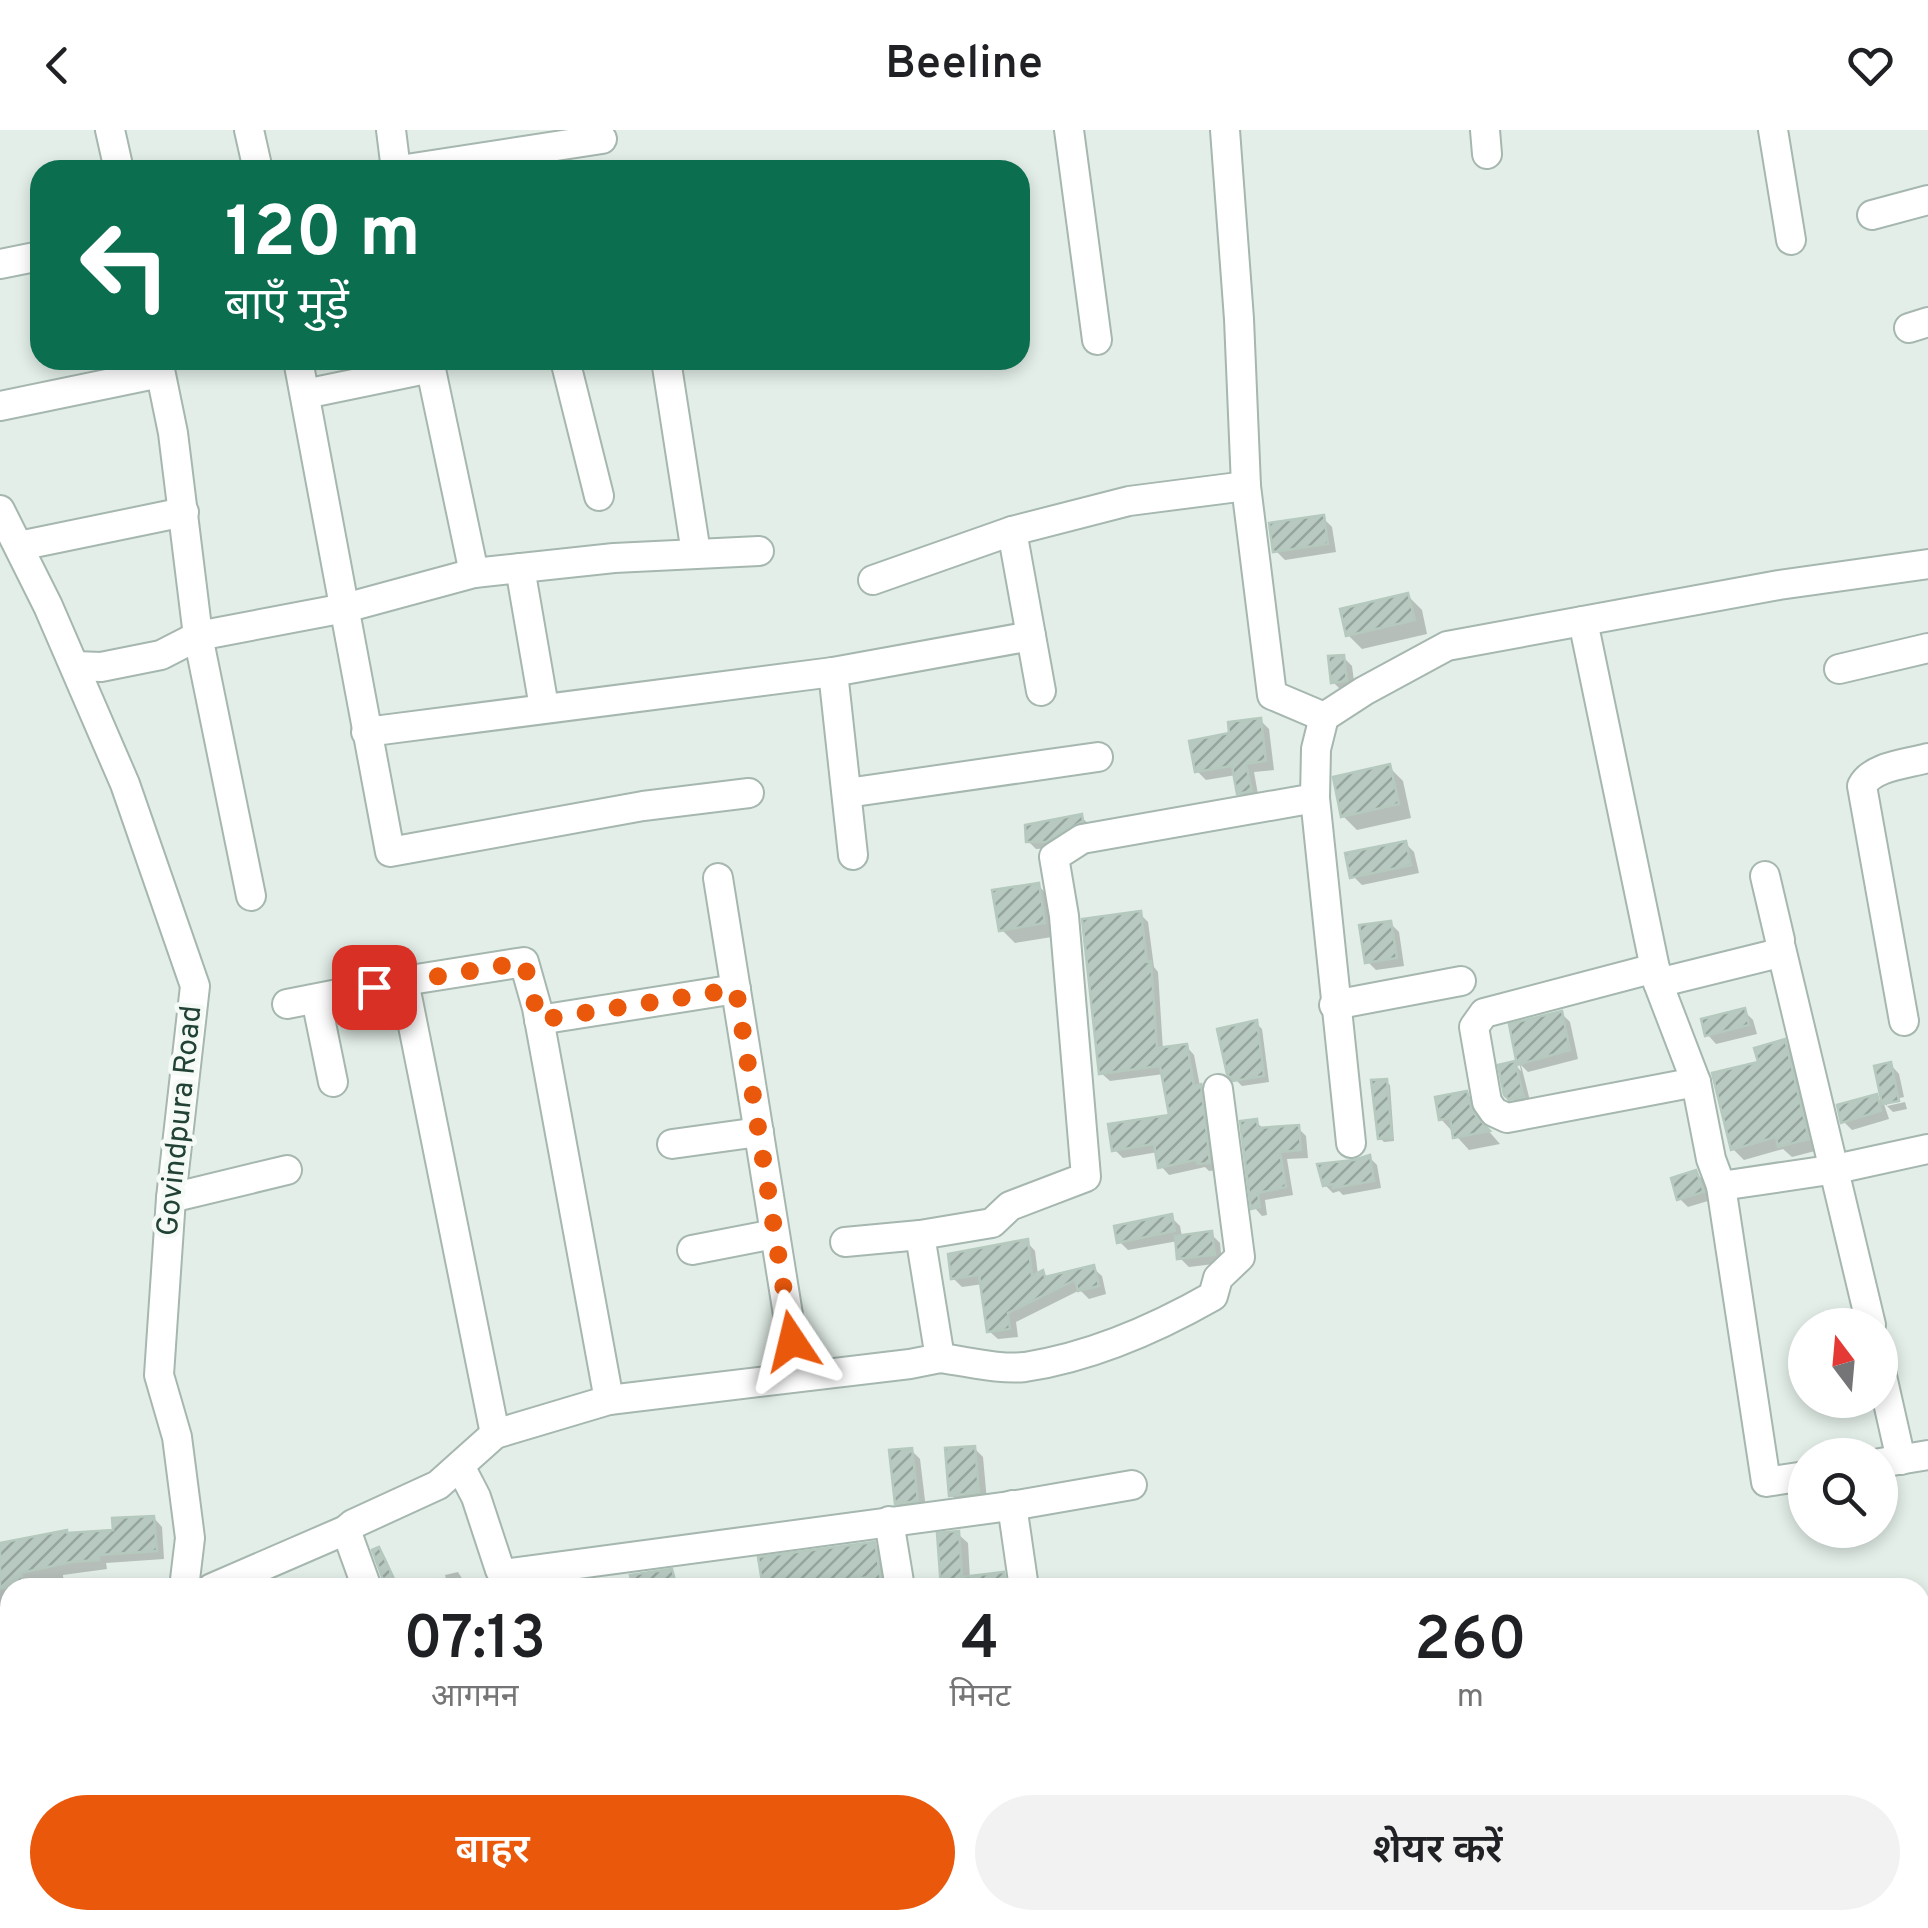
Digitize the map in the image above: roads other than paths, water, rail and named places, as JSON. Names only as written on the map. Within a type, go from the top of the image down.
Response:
[{"type":"street","points":[[110,130],[117,160]]},
{"type":"street","points":[[249,130],[256,160]]},
{"type":"street","points":[[391,130],[396,160]]},
{"type":"street","points":[[1069,130],[1097,340]]},
{"type":"street","points":[[1224,130],[1239,319],[1246,486],[1272,694],[1324,717]]},
{"type":"street","points":[[1772,130],[1791,240]]},
{"type":"street","points":[[543,159],[602,139]]},
{"type":"street","points":[[1872,215],[1928,200]]},
{"type":"street","points":[[0,264],[30,258]]},
{"type":"street","points":[[0,406],[143,370]]},
{"type":"street","points":[[160,370],[173,433],[198,636],[251,896]]},
{"type":"street","points":[[300,370],[390,852],[643,806],[749,793]]},
{"type":"street","points":[[305,394],[405,370]]},
{"type":"street","points":[[431,370],[474,573]]},
{"type":"street","points":[[568,370],[599,496]]},
{"type":"street","points":[[668,370],[696,554]]},
{"type":"street","points":[[873,580],[1012,531],[1129,501],[1246,486]]},
{"type":"street","name":"Govindpura Road","points":[[0,510],[125,784],[195,986],[171,1198],[159,1375],[177,1437],[190,1538],[185,1578]]},
{"type":"street","points":[[19,546],[184,512]]},
{"type":"street","points":[[1012,531],[1041,691]]},
{"type":"street","points":[[74,666],[101,666],[161,655],[198,636],[345,608],[474,573],[758,551]]},
{"type":"street","points":[[1350,1143],[1314,798],[1316,749],[1324,717],[1447,646],[1779,586],[1928,564]]},
{"type":"street","points":[[520,568],[544,707]]},
{"type":"street","points":[[1583,621],[1657,976],[1696,1082],[1711,1159],[1721,1186],[1766,1482],[1788,1479]]},
{"type":"street","points":[[366,732],[833,672],[1031,636]]},
{"type":"street","points":[[1839,669],[1928,648]]},
{"type":"street","points":[[833,672],[853,855]]},
{"type":"street","points":[[847,793],[1098,756]]},
{"type":"street","points":[[1904,1021],[1862,786],[1876,772],[1928,758]]},
{"type":"street","points":[[845,1242],[920,1236],[992,1223],[1010,1206],[1086,1177],[1064,916],[1054,857],[1082,839],[1314,798]]},
{"type":"street","points":[[1765,876],[1866,1308]]},
{"type":"street","points":[[718,878],[798,1377]]},
{"type":"street","points":[[1696,1082],[1507,1118],[1494,1112],[1487,1102],[1474,1027],[1484,1013],[1772,956],[1781,948]]},
{"type":"street","points":[[287,1004],[524,962],[539,1020],[609,1400]]},
{"type":"street","points":[[404,981],[495,1434]]},
{"type":"street","points":[[1334,1005],[1460,981]]},
{"type":"street","points":[[539,1020],[736,989]]},
{"type":"street","points":[[316,999],[333,1082]]},
{"type":"street","points":[[235,1578],[438,1485],[495,1434],[609,1400],[940,1358],[1022,1368],[1094,1348],[1173,1319],[1213,1296],[1218,1278],[1240,1258],[1218,1090]]},
{"type":"street","points":[[672,1144],[759,1132]]},
{"type":"street","points":[[1721,1186],[1836,1170],[1928,1150]]},
{"type":"street","points":[[171,1198],[287,1170]]},
{"type":"street","points":[[692,1250],[774,1234]]},
{"type":"street","points":[[920,1236],[940,1358]]},
{"type":"street","points":[[1893,1418],[1903,1460]]},
{"type":"street","points":[[460,1466],[476,1497],[504,1574],[1132,1485]]},
{"type":"street","points":[[1012,1505],[1023,1578]]},
{"type":"street","points":[[889,1521],[898,1578]]},
{"type":"street","points":[[346,1530],[363,1578]]}]
